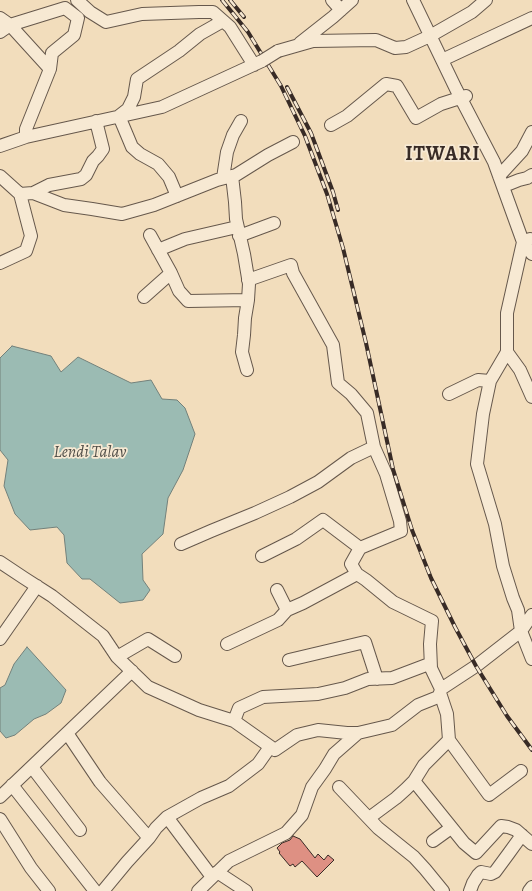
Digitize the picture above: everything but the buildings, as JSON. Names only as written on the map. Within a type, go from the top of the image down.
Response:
[{"type":"street","points":[[77,0],[90,12],[106,22],[142,14],[213,12],[230,27],[258,63]]},
{"type":"street","points":[[332,0],[341,10]]},
{"type":"street","points":[[296,46],[352,0]]},
{"type":"street","points":[[2,142],[162,107],[258,63],[278,51],[313,41],[376,40],[395,48],[406,47],[472,12],[486,0]]},
{"type":"street","points":[[416,1],[475,120],[498,157],[501,173],[528,241],[507,313],[507,352],[490,381],[483,414],[477,464],[495,524],[503,566],[518,610],[521,631],[532,659]]},
{"type":"street","points":[[3,25],[65,8],[78,18],[74,35],[52,53],[50,70],[26,129],[26,137]]},
{"type":"street","points":[[444,58],[532,18]]},
{"type":"street","points":[[119,116],[128,109],[134,97],[137,79],[180,51],[200,34],[223,21]]},
{"type":"street","points":[[3,25],[50,70]]},
{"type":"street","points":[[331,125],[347,116],[386,84],[396,86],[416,118],[441,104],[463,97]]},
{"type":"street","points":[[119,116],[132,147],[162,168],[169,177],[177,196]]},
{"type":"street","points":[[20,194],[33,193],[49,185],[81,178],[86,175],[93,161],[103,149],[96,121]]},
{"type":"street","points":[[241,121],[233,134],[227,152],[227,177],[244,254],[248,280],[248,300],[242,352],[247,370]]},
{"type":"street","points":[[501,173],[522,151],[532,132]]},
{"type":"street","points":[[33,193],[64,205],[122,214],[154,205],[217,180],[236,175],[268,155],[293,142]]},
{"type":"street","points":[[501,173],[509,184],[532,254]]},
{"type":"street","points":[[509,184],[532,175]]},
{"type":"street","points":[[0,176],[20,194],[31,236],[26,251],[0,263]]},
{"type":"street","points":[[158,250],[186,239],[238,232],[274,223]]},
{"type":"street","points":[[150,234],[179,291],[188,301],[248,300]]},
{"type":"street","points":[[248,280],[291,265],[293,273],[333,345],[338,383],[367,413],[374,447],[386,474],[400,520],[401,531],[360,548],[351,564],[357,574],[393,602],[432,621],[430,644],[431,668],[441,691],[447,714],[449,740],[489,795],[521,772]]},
{"type":"street","points":[[144,297],[171,273]]},
{"type":"street","points":[[507,352],[520,370],[532,397]]},
{"type":"street","points":[[449,394],[478,380],[490,381]]},
{"type":"street","points":[[181,544],[290,497],[318,482],[351,458],[374,447]]},
{"type":"street","points":[[262,556],[296,539],[323,520],[360,548]]},
{"type":"street","points":[[0,562],[52,596],[103,636],[117,657],[148,687],[199,710],[234,720],[275,750],[297,735],[318,730],[358,733],[392,725],[418,705],[438,697],[441,691],[521,631],[532,615]]},
{"type":"street","points":[[227,644],[278,620],[287,610],[357,574]]},
{"type":"street","points":[[0,639],[37,586]]},
{"type":"street","points":[[277,590],[287,610]]},
{"type":"street","points":[[117,657],[148,639],[175,656]]},
{"type":"street","points":[[289,660],[365,642],[377,678]]},
{"type":"street","points":[[234,720],[239,708],[263,697],[318,694],[345,688],[368,679],[392,678],[429,664],[431,668]]},
{"type":"street","points":[[0,797],[132,671]]},
{"type":"street","points":[[67,733],[100,782],[149,838]]},
{"type":"street","points":[[198,891],[229,861],[286,833],[302,815],[312,787],[334,754],[358,733]]},
{"type":"street","points":[[369,818],[396,798],[414,781],[424,765],[449,740]]},
{"type":"street","points":[[103,891],[167,817],[201,798],[229,786],[258,764],[270,747]]},
{"type":"street","points":[[32,767],[80,830]]},
{"type":"street","points":[[414,781],[451,828],[464,843],[476,853],[501,826],[508,826],[516,830],[532,844]]},
{"type":"street","points":[[12,785],[95,891]]},
{"type":"street","points":[[339,787],[378,828],[414,857],[443,891]]},
{"type":"street","points":[[167,817],[215,874],[246,891]]},
{"type":"street","points":[[0,819],[31,868],[49,891]]},
{"type":"street","points":[[433,841],[451,828]]},
{"type":"street","points":[[470,891],[473,883],[481,872],[491,874],[495,872],[522,834]]},
{"type":"street","points":[[529,891],[532,887]]},
{"type":"water","name":"Lendi Talav","points":[[12,346],[51,356],[61,372],[78,357],[131,383],[151,380],[162,399],[177,400],[185,408],[195,434],[183,470],[168,498],[163,534],[142,554],[143,580],[150,590],[143,600],[120,603],[90,579],[82,579],[67,563],[64,535],[57,527],[30,530],[15,514],[4,486],[8,460],[0,450],[0,358]]},
{"type":"water","points":[[27,647],[66,690],[61,703],[46,714],[34,719],[15,735],[6,738],[0,731],[0,688],[5,685],[14,664]]},
{"type":"railway","points":[[222,0],[248,32],[281,86],[305,136],[327,194],[343,248],[366,343],[393,469],[412,530],[431,578],[476,666],[507,716],[532,750]]},
{"type":"railway","points":[[230,0],[244,17]]},
{"type":"railway","points":[[287,87],[311,133],[333,192],[338,210]]},
{"type":"district","name":"ITWARI","points":[[443,155]]}]
